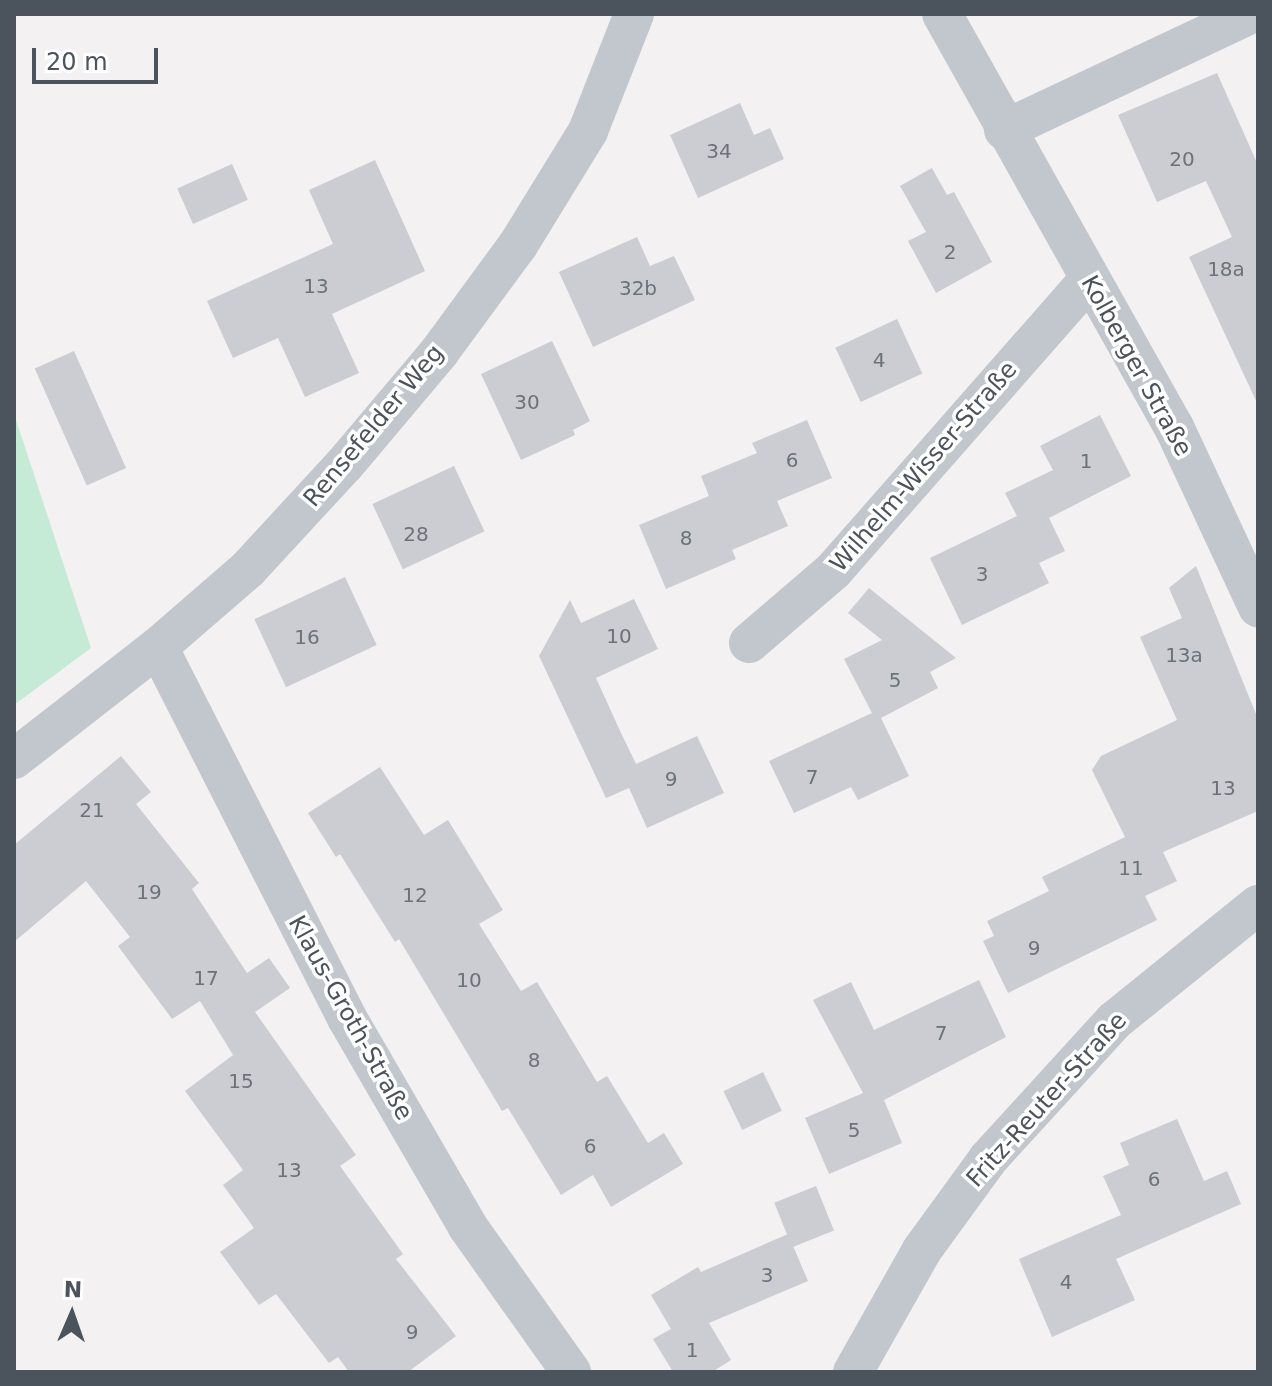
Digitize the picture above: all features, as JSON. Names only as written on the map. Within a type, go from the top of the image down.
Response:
[{"type":"street","name":"Rensefelder Weg","points":[[14,759],[158,647],[248,569],[440,351],[518,245],[588,131],[634,14]]},
{"type":"street","name":"Kolberger Straße","points":[[942,14],[1004,130],[1174,427],[1258,607]]},
{"type":"street","points":[[1004,130],[1251,14]]},
{"type":"street","name":"Wilhelm-Wisser-Straße","points":[[749,643],[833,571],[1089,280]]},
{"type":"street","name":"Klaus-Groth-Straße","points":[[158,647],[347,1018],[468,1227],[571,1372]]},
{"type":"street","name":"Fritz-Reuter-Straße","points":[[853,1372],[922,1250],[988,1159],[1114,1021],[1258,905]]},
{"type":"green space","points":[[14,414],[91,648],[14,705]]},
{"type":"building","points":[[1217,73],[1258,165],[1258,405],[1189,257],[1232,237],[1206,181],[1157,202],[1118,115]]},
{"type":"building","points":[[740,103],[754,135],[770,128],[784,159],[698,198],[670,135]]},
{"type":"building","points":[[375,160],[425,271],[332,314],[359,373],[305,397],[278,338],[233,358],[207,301],[333,244],[309,190]]},
{"type":"building","points":[[232,164],[248,200],[193,224],[177,188]]},
{"type":"building","points":[[932,168],[947,195],[954,192],[992,262],[936,293],[908,241],[926,232],[900,186]]},
{"type":"building","points":[[637,237],[650,266],[674,256],[695,300],[593,347],[559,272]]},
{"type":"building","points":[[897,319],[922,373],[861,402],[835,348]]},
{"type":"building","points":[[552,341],[590,421],[573,430],[575,435],[521,460],[481,374]]},
{"type":"building","points":[[74,351],[126,468],[87,485],[35,368]]},
{"type":"building","points":[[1100,415],[1131,476],[1049,518],[1065,551],[1039,563],[1049,583],[962,625],[930,558],[1017,516],[1005,493],[1053,470],[1040,446]]},
{"type":"building","points":[[807,420],[832,478],[777,501],[788,526],[732,550],[736,559],[666,589],[639,525],[709,496],[701,476],[757,453],[752,443]]},
{"type":"building","points":[[454,466],[484,531],[403,569],[372,504]]},
{"type":"building","points":[[1196,566],[1258,719],[1258,811],[1163,852],[1177,881],[1145,896],[1157,920],[1008,993],[983,941],[994,936],[987,921],[1049,891],[1042,877],[1125,837],[1092,770],[1101,756],[1177,720],[1140,637],[1182,618],[1169,588]]},
{"type":"building","points":[[345,577],[377,645],[286,687],[254,619]]},
{"type":"building","points":[[869,588],[956,658],[930,672],[938,688],[881,718],[909,776],[858,800],[851,787],[794,813],[769,761],[872,713],[844,659],[882,640],[848,613]]},
{"type":"building","points":[[634,599],[658,649],[596,678],[621,733],[636,764],[697,736],[724,793],[647,828],[629,788],[606,798],[539,656],[570,600],[581,623]]},
{"type":"building","points":[[121,756],[151,792],[136,804],[199,883],[192,889],[247,973],[269,958],[290,988],[255,1012],[356,1155],[340,1166],[403,1254],[396,1259],[456,1336],[408,1372],[349,1372],[338,1357],[329,1363],[276,1294],[259,1305],[220,1252],[254,1228],[223,1185],[243,1170],[185,1091],[233,1055],[200,1001],[172,1019],[118,946],[130,937],[86,881],[14,942],[14,845]]},
{"type":"building","points":[[380,767],[424,835],[448,820],[503,910],[479,924],[521,991],[537,982],[597,1082],[607,1076],[648,1143],[664,1133],[683,1164],[611,1207],[593,1175],[561,1195],[508,1108],[502,1111],[399,939],[395,942],[340,854],[336,857],[308,813]]},
{"type":"building","points":[[979,980],[1006,1037],[884,1100],[902,1143],[829,1174],[805,1118],[863,1093],[813,1000],[851,982],[874,1030]]},
{"type":"building","points":[[763,1072],[782,1111],[742,1130],[723,1091]]},
{"type":"building","points":[[1177,1119],[1204,1181],[1227,1171],[1241,1204],[1116,1259],[1135,1300],[1052,1337],[1019,1259],[1121,1215],[1103,1176],[1129,1165],[1120,1143]]},
{"type":"building","points":[[816,1186],[834,1231],[792,1247],[774,1203]]},
{"type":"building","points":[[788,1234],[808,1281],[709,1323],[731,1360],[712,1372],[673,1372],[653,1339],[671,1329],[651,1295],[698,1267],[701,1272]]}]
